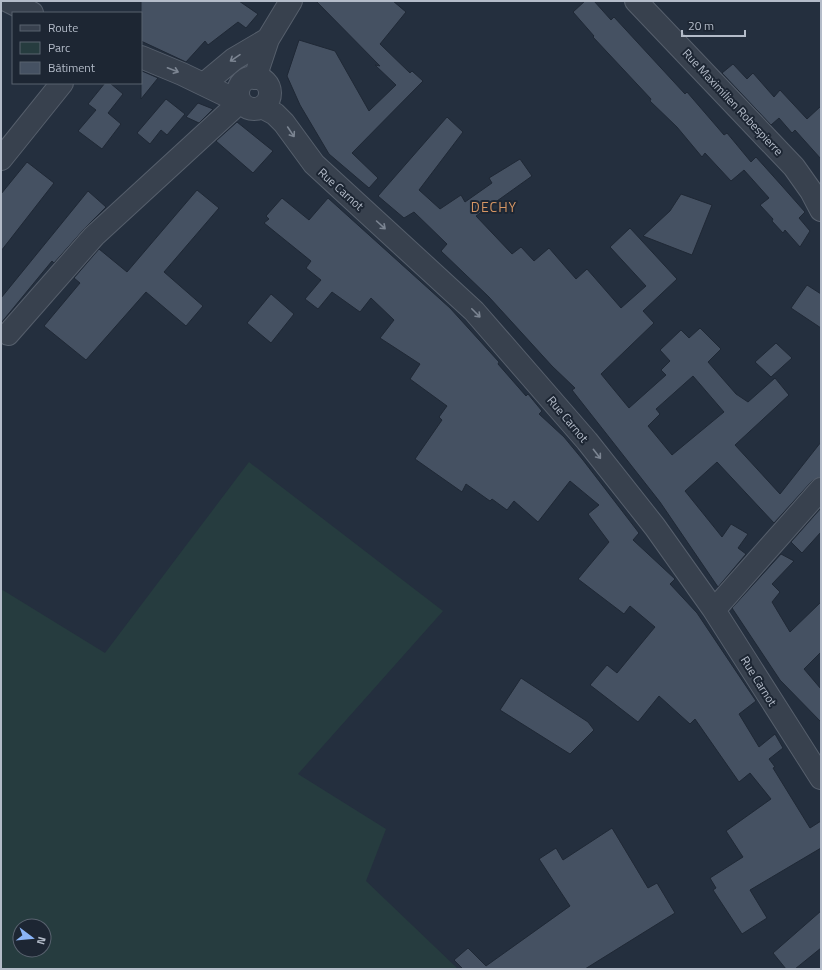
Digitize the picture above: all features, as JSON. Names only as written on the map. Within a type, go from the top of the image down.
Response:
[{"type":"street","points":[[8,1],[30,12]]},
{"type":"street","points":[[255,78],[268,39],[291,1]]},
{"type":"street","name":"Rue Maximilien Robespierre","points":[[636,1],[794,167],[811,191],[821,210]]},
{"type":"street","points":[[204,84],[228,63],[268,39]]},
{"type":"street","points":[[142,58],[204,84],[240,102],[250,109],[262,107],[268,99],[269,90],[264,82],[255,78],[246,80],[240,85],[238,92],[240,102]]},
{"type":"street","points":[[1,159],[61,84]]},
{"type":"street","points":[[8,334],[94,236],[240,102]]},
{"type":"street","name":"Rue Carnot","points":[[262,107],[275,114],[284,123],[314,164],[433,272],[489,327],[587,441],[655,527],[714,610],[821,778]]},
{"type":"street","points":[[714,610],[821,490]]},
{"type":"green space","points":[[249,462],[443,611],[298,774],[386,829],[366,881],[458,969],[1,969],[1,589],[105,653]]},
{"type":"building","points":[[141,1],[239,1],[258,14],[246,28],[238,22],[208,45],[205,41],[186,62],[142,41]]},
{"type":"building","points":[[316,1],[393,1],[406,12],[380,44],[410,73],[412,71],[423,81],[352,153],[378,178],[369,188],[329,154],[300,105],[287,76],[299,40],[335,51],[369,111],[396,85],[375,65],[380,66]]},
{"type":"building","points":[[585,1],[594,1],[611,20],[614,17],[685,94],[687,92],[724,135],[727,133],[751,162],[756,157],[805,212],[799,218],[810,231],[800,247],[785,230],[783,233],[760,205],[769,198],[744,170],[731,181],[705,153],[702,157],[677,127],[650,101],[651,99],[593,37],[594,36],[573,12]]},
{"type":"building","points":[[733,64],[747,79],[753,73],[774,97],[780,90],[807,119],[821,106],[821,159],[795,130],[792,133],[779,118],[771,125],[722,73]]},
{"type":"building","points":[[142,71],[158,78],[141,99],[141,84]]},
{"type":"building","points":[[104,84],[111,84],[123,94],[108,113],[121,124],[102,149],[78,131],[96,110],[88,104]]},
{"type":"building","points":[[166,99],[185,114],[167,135],[161,130],[150,144],[137,133]]},
{"type":"building","points":[[198,103],[213,109],[199,123],[186,117]]},
{"type":"building","points":[[447,117],[463,132],[419,190],[440,209],[461,195],[465,202],[492,183],[489,178],[520,159],[532,176],[476,216],[512,254],[521,247],[534,261],[549,248],[576,279],[587,269],[621,308],[646,286],[610,247],[630,228],[677,279],[643,311],[654,323],[601,374],[629,408],[666,375],[661,370],[670,361],[660,350],[681,330],[689,338],[700,328],[721,349],[708,362],[736,394],[748,402],[775,378],[789,395],[735,445],[780,494],[821,442],[821,477],[812,481],[774,523],[717,462],[685,491],[722,537],[731,524],[748,534],[738,548],[746,554],[718,587],[660,502],[572,390],[575,388],[552,366],[489,297],[441,251],[447,244],[414,212],[404,218],[378,196]],"holes":[[[693,376],[724,412],[672,455],[648,426],[660,414],[656,409]]]},
{"type":"building","points":[[237,122],[273,151],[253,173],[216,141]]},
{"type":"building","points":[[27,162],[54,183],[1,251],[1,194]]},
{"type":"building","points":[[197,190],[219,208],[164,272],[203,306],[186,326],[146,292],[86,360],[44,326],[80,283],[74,278],[99,249],[127,272]]},
{"type":"building","points":[[88,191],[106,207],[54,263],[52,261],[1,323],[1,298]]},
{"type":"building","points":[[681,194],[712,205],[692,255],[643,236],[670,211]]},
{"type":"building","points":[[282,198],[309,220],[328,198],[450,308],[499,362],[498,364],[526,396],[528,394],[542,411],[539,414],[564,437],[583,460],[639,533],[633,540],[675,579],[670,584],[697,613],[756,701],[739,714],[759,747],[775,734],[783,748],[769,759],[775,767],[773,768],[810,828],[821,821],[821,848],[750,890],[767,918],[742,934],[713,890],[716,888],[710,878],[743,857],[726,831],[771,799],[750,773],[739,782],[695,719],[690,724],[659,696],[638,722],[590,685],[607,665],[617,673],[655,627],[630,606],[624,614],[578,579],[609,542],[588,514],[599,505],[570,481],[538,522],[514,501],[507,510],[492,499],[490,501],[466,484],[462,492],[415,459],[442,420],[439,417],[447,406],[410,379],[420,364],[380,338],[394,320],[371,298],[360,312],[332,292],[318,309],[305,299],[321,280],[306,268],[311,261],[264,223],[269,219],[266,216]]},
{"type":"building","points":[[807,285],[821,294],[821,328],[791,308]]},
{"type":"building","points":[[271,294],[294,314],[271,343],[247,323]]},
{"type":"building","points":[[776,343],[792,358],[771,377],[755,362]]},
{"type":"building","points":[[821,508],[821,532],[802,553],[791,542]]},
{"type":"building","points":[[781,554],[794,561],[772,584],[780,592],[772,602],[790,632],[821,602],[821,652],[804,669],[821,689],[821,722],[780,680],[732,608]]},
{"type":"building","points":[[521,678],[588,722],[594,730],[570,754],[500,710]]},
{"type":"building","points":[[612,828],[648,888],[657,883],[675,913],[585,969],[463,969],[454,960],[468,948],[486,966],[570,906],[539,859],[556,848],[563,860]]},
{"type":"building","points":[[821,911],[821,948],[795,969],[786,969],[773,953]]},
{"type":"district","name":"DECHY","points":[[494,206]]}]
